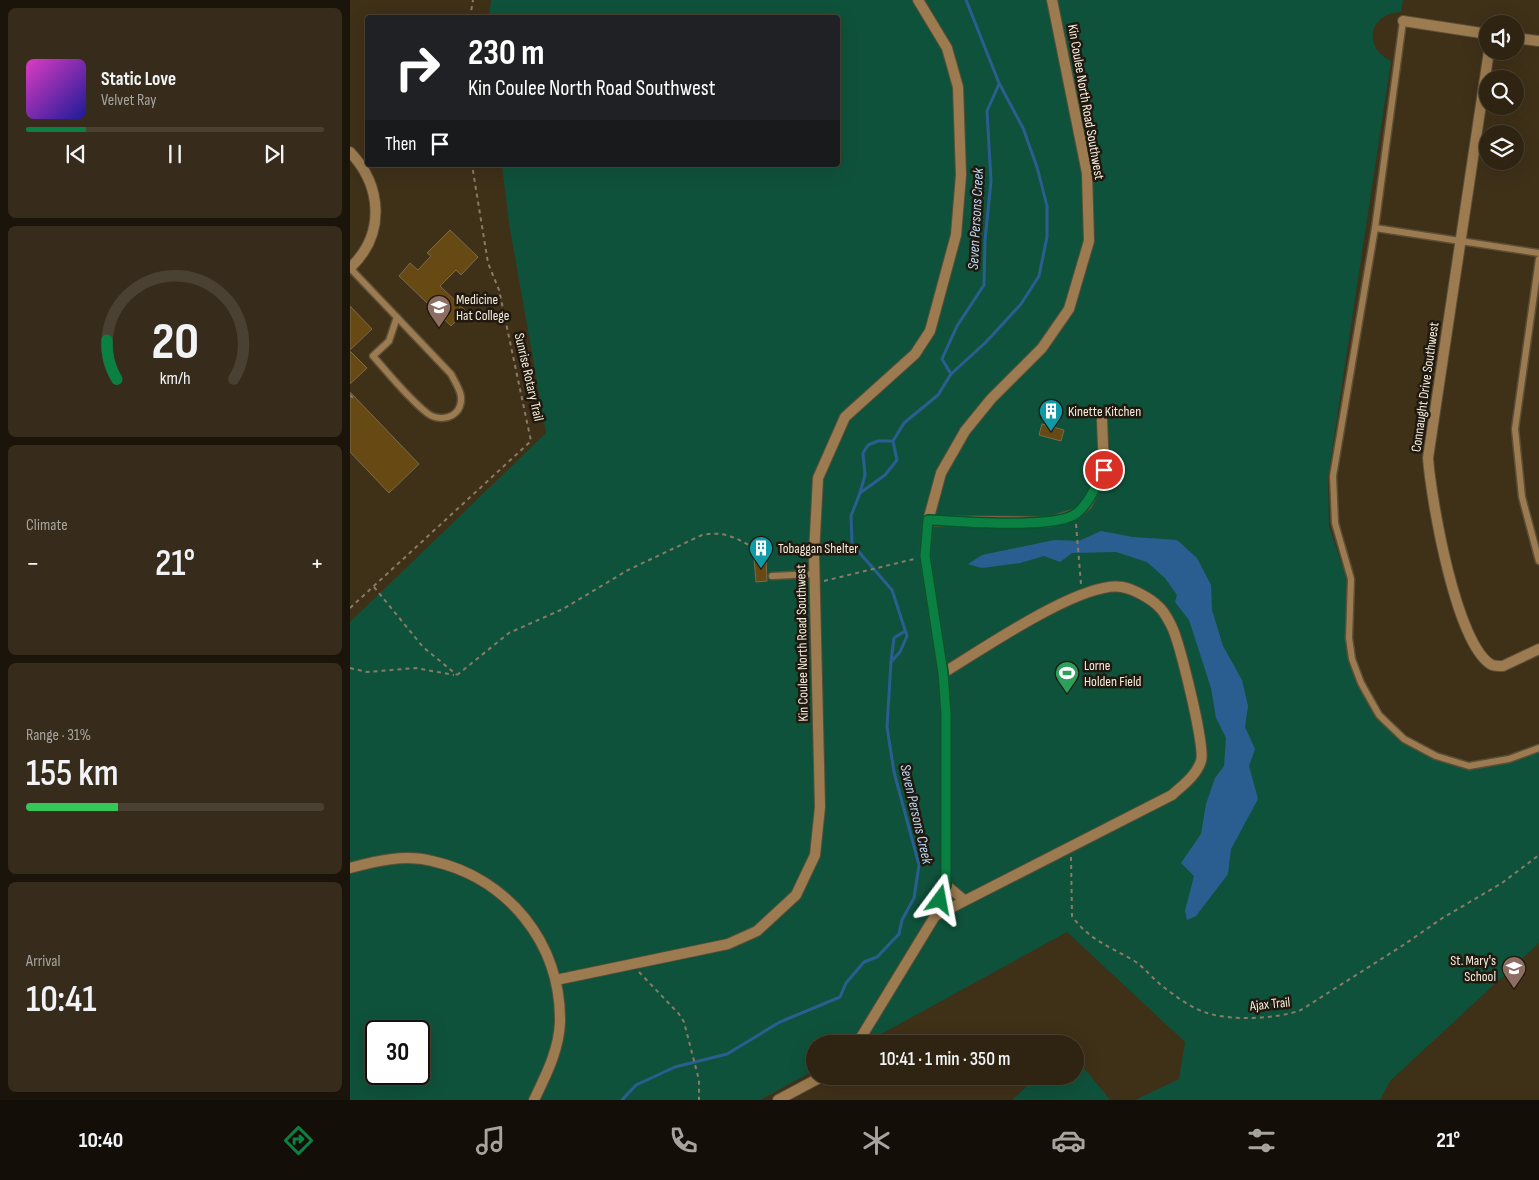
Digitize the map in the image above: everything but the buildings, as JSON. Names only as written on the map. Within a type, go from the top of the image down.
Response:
[{"type":"street","name":"Kin Coulee North Road Southwest","points":[[556,980],[728,944],[757,931],[796,895],[815,855],[820,807],[814,579],[818,478],[845,417],[915,354],[930,331],[956,235],[961,175],[958,87],[947,48],[918,0]]},
{"type":"street","name":"Kin Coulee North Road Southwest","points":[[862,1035],[935,916],[946,885],[946,714],[943,673],[925,556],[928,520],[941,473],[965,431],[991,400],[1042,348],[1069,309],[1089,240],[1087,172],[1052,0]]},
{"type":"street","points":[[1403,21],[1479,33]]},
{"type":"street","points":[[1524,39],[1539,41]]},
{"type":"street","name":"Connaught Drive Southwest","points":[[1488,60],[1428,458],[1432,500],[1451,583],[1461,614],[1476,646],[1491,664],[1497,666],[1503,666],[1539,649]]},
{"type":"street","points":[[350,152],[362,164],[371,180],[375,197],[375,220],[369,242],[350,268]]},
{"type":"street","points":[[928,520],[1048,522],[1076,514],[1087,504],[1104,470],[1102,420]]},
{"type":"street","points":[[935,916],[1172,795],[1190,780],[1202,760],[1201,732],[1172,628],[1158,606],[1138,593],[1122,587],[1098,587],[1059,604],[943,673]]},
{"type":"street","points":[[350,868],[385,859],[431,860],[474,875],[511,901],[523,916],[539,937],[556,980],[560,1022],[552,1065],[534,1100]]},
{"type":"street","points":[[946,885],[964,900]]},
{"type":"street","points":[[778,1100],[806,1085]]},
{"type":"lane","points":[[1403,21],[1374,228],[1333,476],[1335,523],[1351,578],[1349,638],[1352,659],[1361,684],[1379,715],[1404,739],[1436,756],[1469,766],[1509,759],[1539,748]]},
{"type":"lane","points":[[1374,228],[1539,253]]},
{"type":"lane","points":[[1539,259],[1515,429],[1522,497],[1539,561]]},
{"type":"lane","points":[[350,268],[397,317],[451,374],[461,392],[461,405],[454,415],[444,418],[428,414],[373,356],[389,341],[397,317]]},
{"type":"lane","points":[[772,576],[814,579]]},
{"type":"path","points":[[470,15],[473,0]]},
{"type":"path","name":"Sunrise Rotary Trail","points":[[350,608],[531,441],[499,290],[488,264],[472,167]]},
{"type":"path","points":[[350,395],[353,398],[350,400]]},
{"type":"path","points":[[1077,529],[1082,594]]},
{"type":"path","points":[[350,668],[367,672],[416,668],[457,675],[509,634],[562,609],[628,570],[702,535],[715,532],[725,533],[768,557]]},
{"type":"path","points":[[814,579],[856,573],[925,556]]},
{"type":"path","points":[[374,586],[384,596],[423,647],[457,675]]},
{"type":"path","name":"Ajax Trail","points":[[1071,862],[1072,916],[1091,937],[1135,961],[1160,985],[1198,1010],[1221,1016],[1254,1017],[1289,1014],[1301,1010],[1441,919],[1502,883],[1539,855]]},
{"type":"path","points":[[633,964],[647,983],[679,1014],[688,1031],[699,1080],[699,1100]]},
{"type":"green space","points":[[491,0],[1403,0],[1401,12],[1382,18],[1376,24],[1373,32],[1376,48],[1391,61],[1328,477],[1329,526],[1347,580],[1349,661],[1358,687],[1378,718],[1402,741],[1434,759],[1467,770],[1509,763],[1539,752],[1539,943],[1390,1081],[1380,1100],[1135,1100],[1179,1079],[1185,1042],[1067,932],[879,1035],[806,1035],[806,1075],[760,1100],[350,1100],[350,622],[546,433],[509,223],[502,167],[840,167],[840,15],[489,15]]},
{"type":"green space","points":[[1084,1068],[1110,1100],[1012,1100],[1028,1085],[1084,1085]]},
{"type":"water","points":[[1101,531],[1133,537],[1177,540],[1197,558],[1211,585],[1212,610],[1223,646],[1242,680],[1248,706],[1245,727],[1255,749],[1249,766],[1258,799],[1231,849],[1228,874],[1196,916],[1187,920],[1185,911],[1194,876],[1181,863],[1201,834],[1206,804],[1215,778],[1224,766],[1226,738],[1216,718],[1211,688],[1189,620],[1175,602],[1177,595],[1165,578],[1147,562],[1116,552],[1072,553],[1060,562],[1044,556],[1020,563],[982,568],[968,564],[982,555],[1054,540],[1079,541]]},
{"type":"waterway","name":"Seven Persons Creek","points":[[622,1100],[636,1085],[675,1067],[727,1054],[780,1022],[840,997],[846,983],[864,962],[877,957],[899,934],[902,920],[914,898],[919,865],[894,772],[887,727],[891,662],[900,652],[907,636],[892,590],[852,544],[851,516],[860,493],[885,475],[897,460],[893,441],[904,423],[938,395],[951,374],[986,342],[1021,304],[1039,276],[1047,237],[1047,206],[1037,167],[1023,128],[999,83],[966,0]]},
{"type":"waterway","name":"Seven Persons Creek","points":[[951,374],[942,359],[957,326],[984,285],[985,240],[991,181],[987,111],[999,84]]},
{"type":"waterway","name":"Seven Persons Creek","points":[[860,493],[865,475],[863,453],[868,445],[878,441],[893,441]]},
{"type":"waterway","name":"Seven Persons Creek","points":[[891,662],[894,638],[905,631]]},
{"type":"place","name":"Medicine Hat College","points":[[439,328]]},
{"type":"place","name":"Kinette Kitchen","points":[[1051,432]]},
{"type":"place","name":"Tobaggan Shelter","points":[[761,569]]},
{"type":"place","name":"Lorne Holden Field","points":[[1067,694]]},
{"type":"place","name":"St. Mary's School","points":[[1514,989]]},
{"type":"route","points":[[940,900],[946,885],[946,714],[943,673],[925,556],[928,520],[1048,522],[1076,514],[1087,504],[1104,470]]}]
